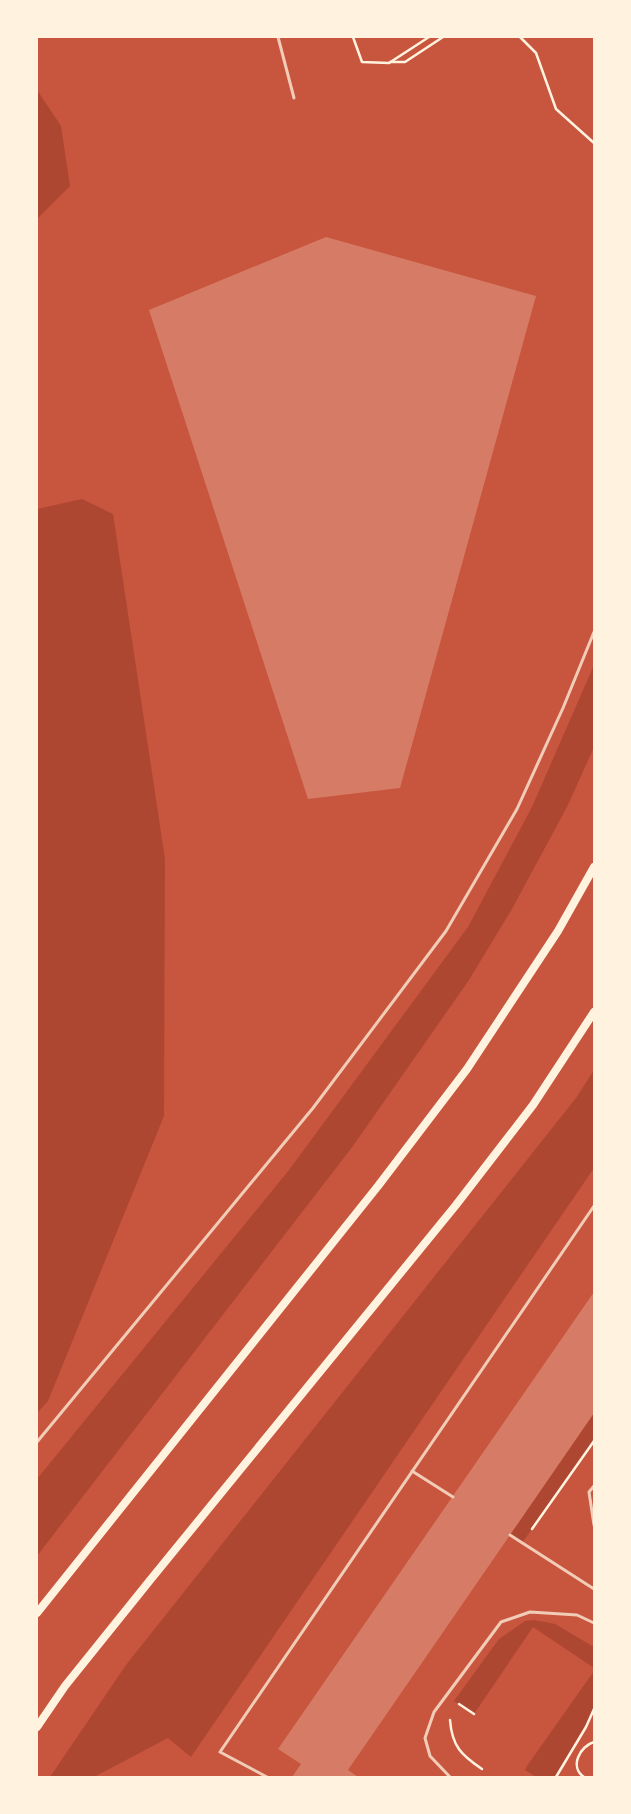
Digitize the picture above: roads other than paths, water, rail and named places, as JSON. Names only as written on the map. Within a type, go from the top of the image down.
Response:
[{"type":"main road","points":[[37,1613],[378,1186],[467,1068],[558,931],[594,867]]},
{"type":"main road","points":[[37,1727],[65,1686],[146,1585],[456,1206],[533,1105],[594,1012]]},
{"type":"lane","points":[[278,37],[294,98]]},
{"type":"lane","points":[[37,1442],[313,1108],[446,931],[517,809],[594,632]]},
{"type":"lane","points":[[267,1777],[220,1752],[594,1206]]},
{"type":"lane","points":[[412,1471],[452,1497]]},
{"type":"lane","points":[[594,1486],[589,1492],[594,1525]]},
{"type":"lane","points":[[510,1535],[594,1589]]},
{"type":"lane","points":[[450,1777],[430,1756],[424,1738],[434,1712],[501,1622],[530,1612],[577,1615],[594,1623]]}]
